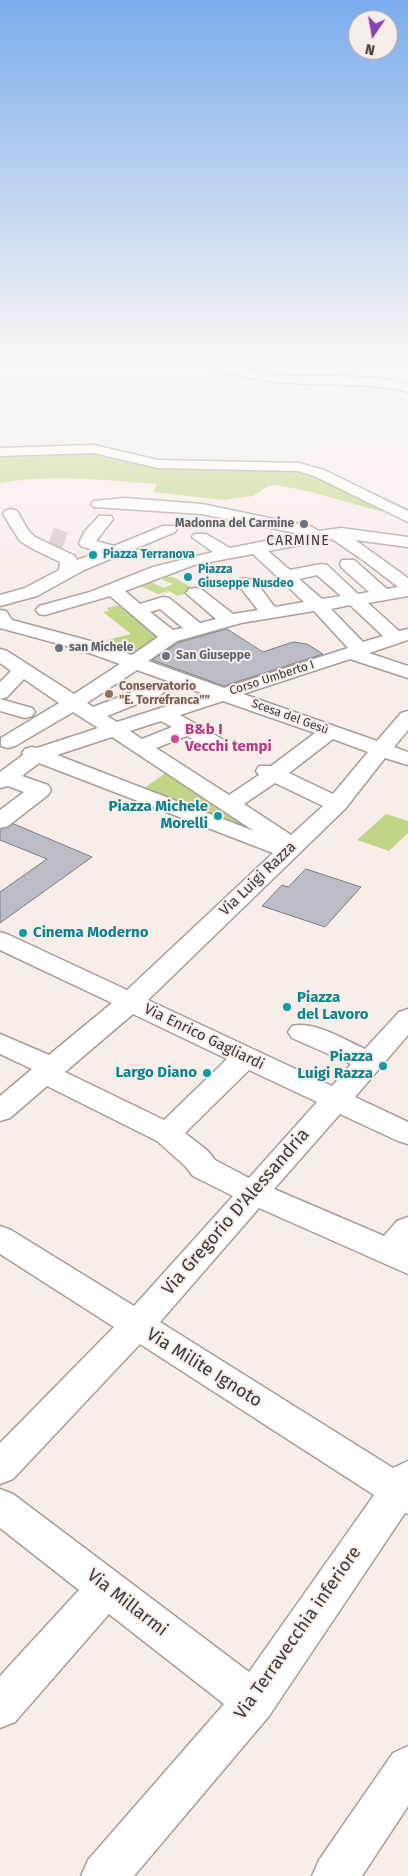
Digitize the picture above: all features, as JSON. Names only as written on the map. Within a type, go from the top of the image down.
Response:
[{"type":"street","points":[[0,452],[94,449],[158,464],[299,467],[319,473],[408,517]]},
{"type":"street","points":[[99,504],[116,503],[202,509],[326,549],[354,549],[408,589]]},
{"type":"street","points":[[105,519],[91,534],[87,543],[135,551],[150,563]]},
{"type":"street","points":[[14,520],[81,548],[68,566],[59,553],[30,540],[14,520]]},
{"type":"street","points":[[0,601],[31,592],[68,566],[120,549],[169,529]]},
{"type":"street","points":[[248,532],[250,564],[270,613]]},
{"type":"street","points":[[200,537],[228,554],[250,564],[290,558]]},
{"type":"street","points":[[250,564],[326,549],[408,542]]},
{"type":"street","points":[[326,549],[353,599],[402,636]]},
{"type":"street","points":[[287,576],[326,549],[354,549]]},
{"type":"street","points":[[52,609],[113,590],[150,563],[191,561],[228,554]]},
{"type":"street","points":[[272,562],[317,605],[355,651],[408,672]]},
{"type":"street","points":[[348,564],[383,595]]},
{"type":"street","points":[[2,736],[65,698],[135,663],[170,637],[230,621],[408,589]]},
{"type":"street","points":[[113,590],[170,637]]},
{"type":"street","points":[[31,592],[77,633],[87,646]]},
{"type":"street","points":[[195,593],[230,621]]},
{"type":"street","points":[[155,605],[197,630]]},
{"type":"street","name":"Scesa del Gesù","points":[[2,621],[45,636],[87,646],[407,758]]},
{"type":"street","name":"Corso Umberto I","points":[[3,780],[37,755],[402,636]]},
{"type":"street","points":[[0,656],[228,804],[289,849]]},
{"type":"street","points":[[0,693],[22,670]]},
{"type":"street","points":[[91,715],[155,690]]},
{"type":"street","points":[[2,736],[25,712],[65,698]]},
{"type":"street","points":[[0,705],[25,712]]},
{"type":"street","points":[[163,714],[215,743]]},
{"type":"street","name":"Via Luigi Razza","points":[[0,1112],[130,1002],[337,804],[408,717]]},
{"type":"street","points":[[140,747],[189,728]]},
{"type":"street","points":[[228,804],[270,772],[331,732]]},
{"type":"street","points":[[2,736],[37,755],[289,849]]},
{"type":"street","points":[[270,772],[337,804]]},
{"type":"street","points":[[0,820],[40,790],[3,780]]},
{"type":"street","name":"Via Enrico Gagliardi","points":[[0,940],[408,1134]]},
{"type":"street","name":"Via Gregorio D'Alessandria","points":[[0,1468],[137,1325],[368,1061],[408,1018]]},
{"type":"street","points":[[302,1032],[368,1061]]},
{"type":"street","points":[[0,1043],[166,1134],[197,1159],[204,1168],[253,1193],[402,1248]]},
{"type":"street","points":[[166,1134],[246,1056]]},
{"type":"street","name":"Via Milite Ignoto","points":[[0,1238],[137,1325],[404,1488]]},
{"type":"street","name":"Via Terravecchia inferiore","points":[[104,1876],[254,1701],[404,1488]]},
{"type":"street","name":"Via Millarmi","points":[[0,1506],[254,1701]]},
{"type":"street","points":[[0,1707],[107,1588]]},
{"type":"street","points":[[335,1876],[408,1768]]},
{"type":"green space","points":[[83,449],[152,463],[299,467],[408,517],[371,509],[312,492],[276,485],[268,486],[253,496],[223,500],[153,492],[157,484],[59,478],[0,483],[0,452]]},
{"type":"green space","points":[[166,577],[173,577],[197,590],[177,596],[169,591],[158,594],[138,585],[148,581],[164,588],[173,584],[162,580]]},
{"type":"green space","points":[[124,604],[164,638],[134,660],[95,647],[111,643],[107,640],[131,634],[103,612],[109,611],[107,608]]},
{"type":"green space","points":[[169,771],[255,829],[250,832],[141,790]]},
{"type":"green space","points":[[386,814],[408,821],[408,833],[389,851],[357,840]]},
{"type":"building","points":[[227,629],[263,652],[293,642],[307,644],[323,654],[224,686],[152,660],[178,643]]},
{"type":"building","points":[[14,824],[92,857],[0,923],[0,892],[47,859],[0,840],[0,830]]},
{"type":"building","points":[[306,869],[361,887],[325,927],[262,906],[282,885],[288,887]]},
{"type":"tunnel","points":[[51,536],[65,541]]},
{"type":"place","name":"Madonna del Carmine","points":[[304,524]]},
{"type":"place","name":"Piazza Terranova","points":[[93,555]]},
{"type":"place","name":"Piazza Giuseppe Nusdeo","points":[[188,577]]},
{"type":"place","name":"san Michele","points":[[59,648]]},
{"type":"place","name":"San Giuseppe","points":[[166,656]]},
{"type":"place","name":"Conservatorio \"E. Torrefranca\"\"","points":[[109,694]]},
{"type":"place","name":"B&b I Vecchi tempi","points":[[175,739]]},
{"type":"place","name":"Piazza Michele Morelli","points":[[218,816]]},
{"type":"place","name":"Cinema Moderno","points":[[23,933]]},
{"type":"place","name":"Piazza del Lavoro","points":[[287,1007]]},
{"type":"place","name":"Piazza Luigi Razza","points":[[383,1066]]},
{"type":"place","name":"Largo Diano","points":[[207,1073]]},
{"type":"district","name":"CARMINE","points":[[298,541]]}]
